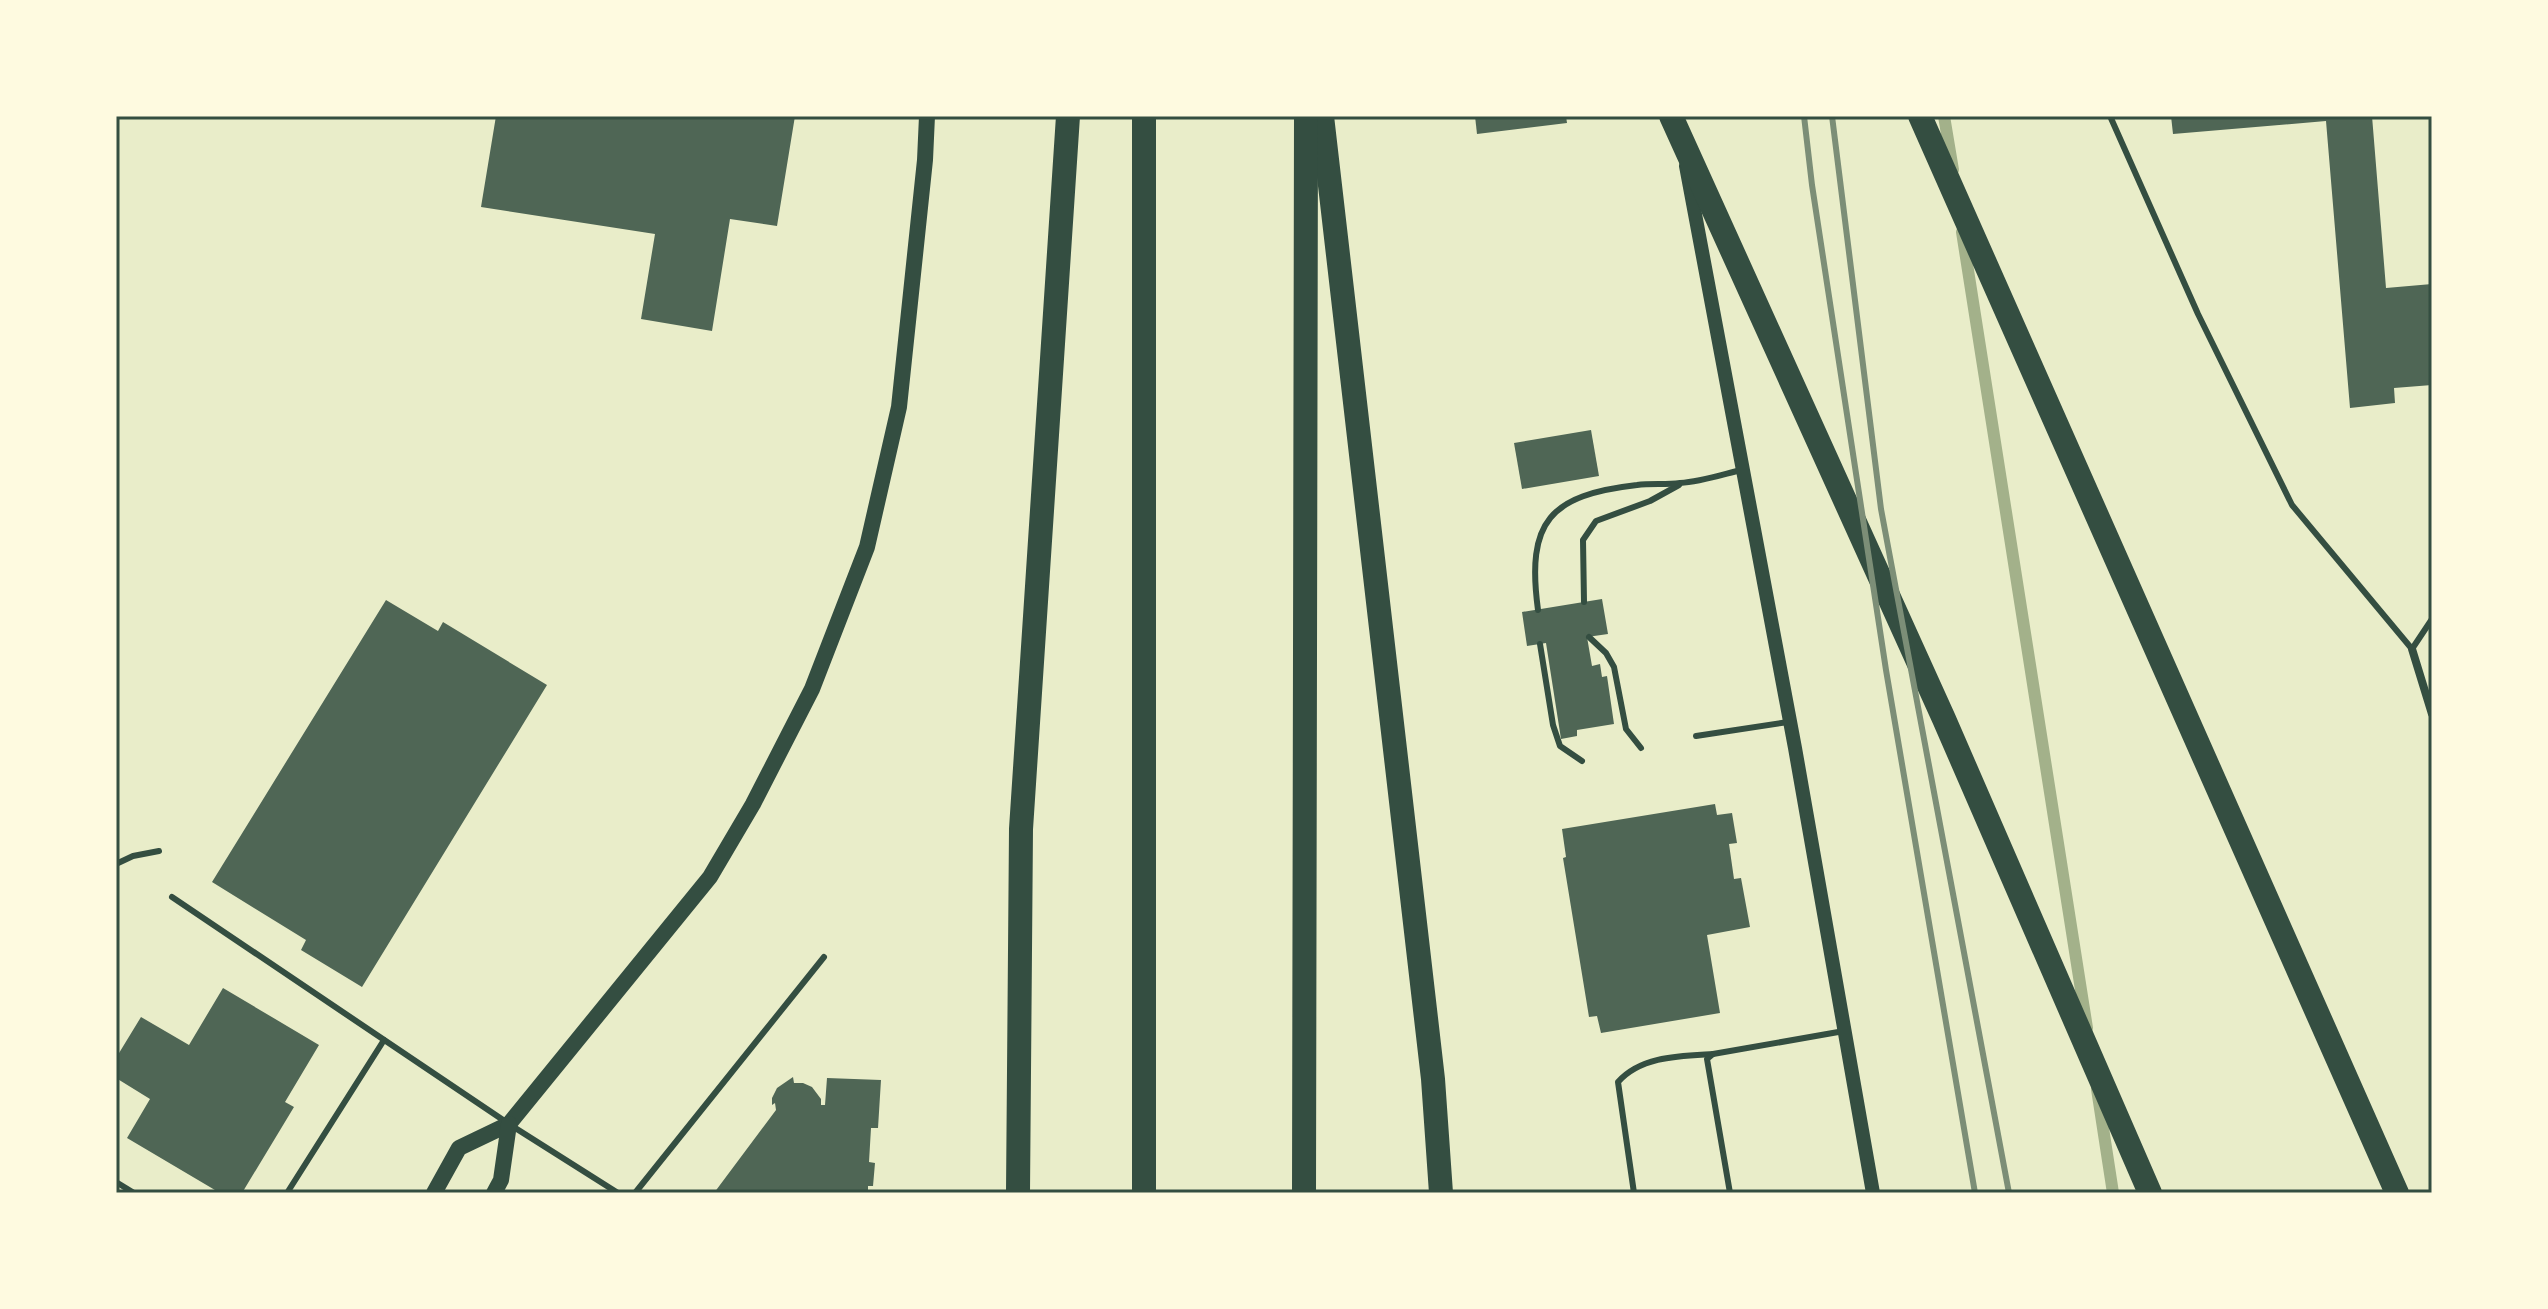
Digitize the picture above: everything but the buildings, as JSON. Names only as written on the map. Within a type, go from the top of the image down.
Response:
[{"type":"highway","points":[[1018,1193],[1021,829],[1068,116]]},
{"type":"highway","points":[[1144,116],[1144,1193]]},
{"type":"highway","points":[[1304,1193],[1306,116]]},
{"type":"highway","points":[[1322,116],[1433,1079],[1441,1193]]},
{"type":"highway","points":[[1671,116],[1950,734],[2150,1193]]},
{"type":"highway","points":[[1920,116],[2397,1193]]},
{"type":"main road","points":[[434,1193],[459,1148],[509,1124],[710,877],[753,804],[812,689],[867,547],[899,407],[927,116]]},
{"type":"main road","points":[[494,1193],[501,1180],[509,1124]]},
{"type":"street","points":[[1680,116],[1689,183],[1790,722],[1873,1193]]},
{"type":"street","points":[[2412,649],[2432,714]]},
{"type":"lane","points":[[2110,116],[2198,314],[2292,505],[2412,649],[2432,619]]},
{"type":"lane","points":[[1538,610],[1534,573],[1537,541],[1551,517],[1566,502],[1592,492],[1639,484],[1682,483],[1743,470]]},
{"type":"lane","points":[[1584,602],[1583,540],[1596,521],[1650,501],[1682,483]]},
{"type":"lane","points":[[1589,637],[1606,653],[1614,667],[1626,729],[1641,748]]},
{"type":"lane","points":[[1540,644],[1553,725],[1560,746],[1582,761]]},
{"type":"lane","points":[[1696,736],[1790,722]]},
{"type":"lane","points":[[116,864],[133,856],[159,851]]},
{"type":"lane","points":[[172,897],[509,1124],[618,1193]]},
{"type":"lane","points":[[635,1193],[824,957]]},
{"type":"lane","points":[[1634,1193],[1618,1082],[1629,1069],[1671,1056],[1713,1054],[1844,1031]]},
{"type":"lane","points":[[287,1193],[384,1040]]},
{"type":"lane","points":[[1713,1054],[1707,1059],[1730,1193]]},
{"type":"lane","points":[[116,1182],[134,1193]]},
{"type":"waterway","points":[[1944,116],[1953,170]]},
{"type":"waterway","points":[[1962,232],[2087,1028]]},
{"type":"waterway","points":[[2097,1089],[2113,1193]]},
{"type":"railway","points":[[1804,116],[1886,670],[1975,1193]]},
{"type":"railway","points":[[1832,116],[1881,509],[2009,1193]]}]
